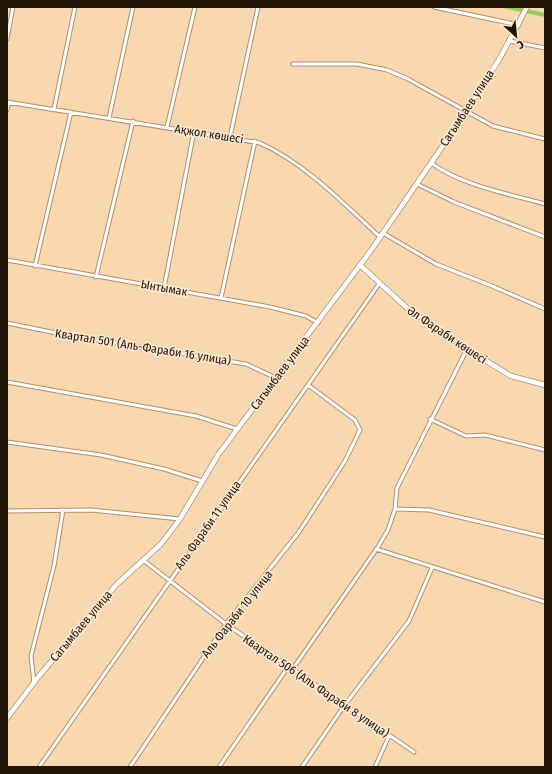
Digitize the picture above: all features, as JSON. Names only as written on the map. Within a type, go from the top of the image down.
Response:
[{"type":"street","points":[[7,39],[13,7]]},
{"type":"street","points":[[54,109],[75,7]]},
{"type":"street","points":[[109,118],[133,7]]},
{"type":"street","points":[[167,127],[195,7]]},
{"type":"street","points":[[230,137],[258,7]]},
{"type":"street","points":[[434,7],[518,25]]},
{"type":"street","name":"Сагымбаев улица","points":[[7,718],[34,683],[117,584],[161,544],[180,519],[202,481],[237,429],[318,324],[417,184],[466,111],[510,41],[527,7]]},
{"type":"street","points":[[510,41],[545,48]]},
{"type":"street","points":[[293,64],[357,64],[387,70],[408,79],[493,126],[545,139]]},
{"type":"street","points":[[7,110],[8,102]]},
{"type":"street","name":"Ақжол көшесі","points":[[8,102],[255,141],[279,152],[316,180],[382,235],[436,264],[545,309]]},
{"type":"street","points":[[35,266],[70,112]]},
{"type":"street","points":[[96,277],[132,121]]},
{"type":"street","points":[[164,288],[194,131]]},
{"type":"street","points":[[221,298],[255,141]]},
{"type":"street","points":[[431,162],[440,169],[457,177],[505,193],[545,204]]},
{"type":"street","points":[[417,184],[454,202],[545,237]]},
{"type":"street","name":"Ынтымак","points":[[7,260],[221,298],[295,313],[306,316],[318,324]]},
{"type":"street","name":"Әл Фараби көшесі","points":[[360,265],[379,284],[416,315],[467,349],[511,376],[545,385]]},
{"type":"street","name":"Аль Фараби 11 улица","points":[[39,767],[379,284]]},
{"type":"street","name":"Квартал 501 (Аль-Фараби 16 улица)","points":[[7,323],[246,364],[276,378]]},
{"type":"street","points":[[292,670],[388,530],[394,509],[397,488],[430,419],[467,349]]},
{"type":"street","points":[[7,382],[196,416],[237,429]]},
{"type":"street","name":"Аль Фараби 10 улица","points":[[130,767],[226,624],[299,532],[345,461],[360,430],[359,425],[308,385]]},
{"type":"street","points":[[430,419],[466,436],[486,435],[545,450]]},
{"type":"street","points":[[7,442],[101,455],[164,469],[202,481]]},
{"type":"street","points":[[394,509],[429,510],[545,537]]},
{"type":"street","points":[[7,515],[8,510],[91,510],[180,519]]},
{"type":"street","points":[[34,683],[30,656],[54,566],[63,510]]},
{"type":"street","points":[[376,549],[432,568],[545,602]]},
{"type":"street","name":"Квартал 506 (Аль Фараби 8 улица)","points":[[143,560],[226,624],[344,706],[414,752]]},
{"type":"street","points":[[302,767],[344,706],[409,621],[432,568]]},
{"type":"street","points":[[219,767],[288,667]]},
{"type":"street","points":[[375,767],[389,736]]},
{"type":"waterway","points":[[507,7],[545,15]]}]
